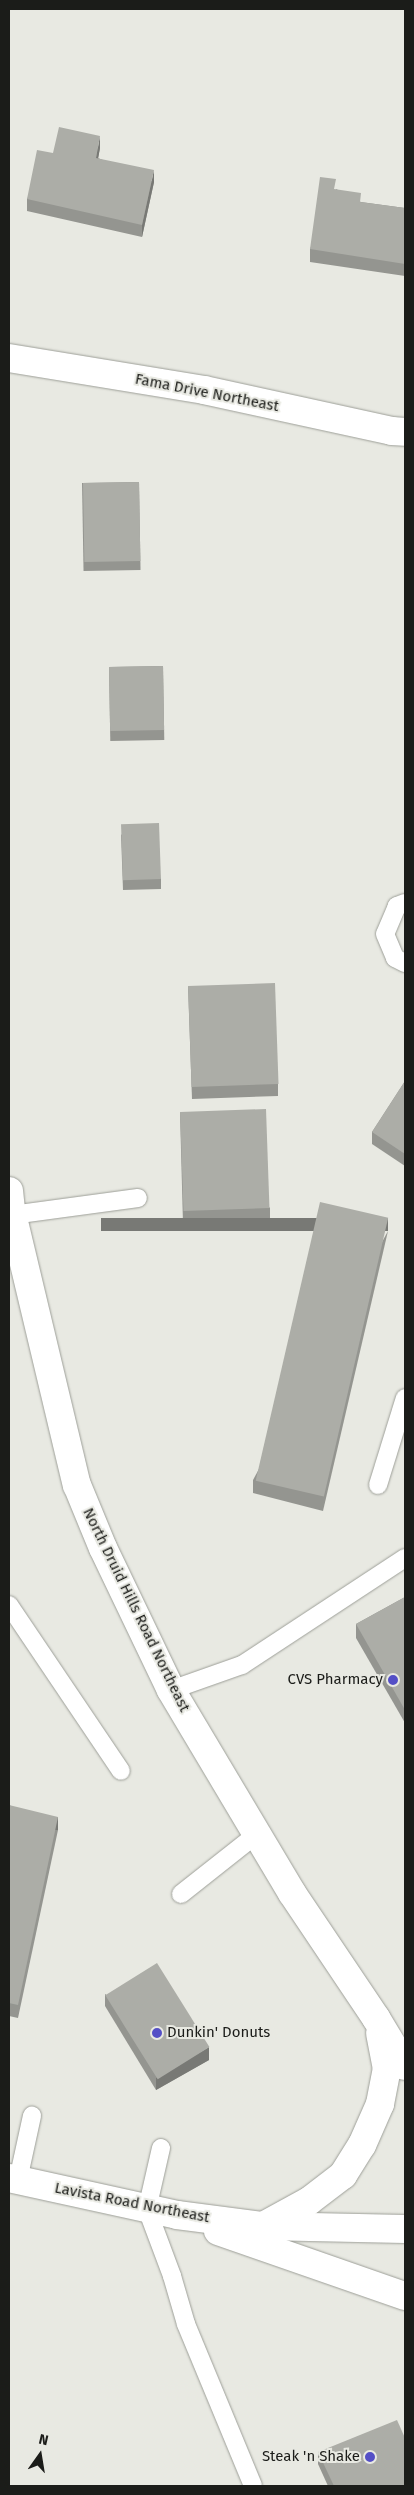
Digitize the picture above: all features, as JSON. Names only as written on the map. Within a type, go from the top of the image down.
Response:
[{"type":"main road","name":"Fama Drive Northeast","points":[[9,358],[204,390],[392,431],[405,432]]},
{"type":"main road","name":"North Druid Hills Road Northeast","points":[[10,1206],[77,1485],[103,1548],[171,1690],[292,1893],[376,2018],[405,2066]]},
{"type":"main road","points":[[263,2226],[309,2201],[343,2175],[362,2145],[380,2104],[387,2069],[376,2018]]},
{"type":"main road","name":"Lavista Road Northeast","points":[[14,2179],[176,2215],[263,2226],[405,2229]]},
{"type":"main road","points":[[176,2215],[267,2250],[405,2296]]},
{"type":"lane","points":[[405,903],[397,906],[385,934],[395,958],[405,963]]},
{"type":"lane","points":[[10,1206],[138,1198]]},
{"type":"lane","points":[[378,1485],[405,1398]]},
{"type":"lane","points":[[171,1690],[242,1665],[405,1558]]},
{"type":"lane","points":[[9,1605],[121,1771]]},
{"type":"lane","points":[[181,1894],[257,1834]]},
{"type":"lane","points":[[14,2179],[32,2116]]},
{"type":"lane","points":[[161,2148],[147,2209],[172,2276],[186,2324],[253,2486]]},
{"type":"building","points":[[59,127],[100,136],[96,158],[154,170],[142,225],[27,199],[37,150],[53,153]]},
{"type":"building","points":[[320,177],[336,179],[334,189],[361,193],[360,202],[405,208],[405,264],[310,249]]},
{"type":"building","points":[[139,482],[140,561],[84,562],[83,483]]},
{"type":"building","points":[[163,666],[164,730],[110,731],[109,667]]},
{"type":"building","points":[[159,823],[161,879],[123,880],[121,824]]},
{"type":"building","points":[[275,983],[279,1084],[192,1087],[188,986]]},
{"type":"building","points":[[405,1081],[405,1154],[372,1132]]},
{"type":"building","points":[[266,1109],[269,1208],[184,1211],[180,1112]]},
{"type":"building","points":[[320,1202],[388,1218],[324,1496],[256,1481]]},
{"type":"building","name":"CVS Pharmacy","points":[[405,1597],[405,1710],[356,1624]]},
{"type":"building","points":[[9,1805],[58,1817],[18,2005],[9,2003]]},
{"type":"building","name":"Dunkin' Donuts","points":[[157,1963],[209,2047],[158,2079],[105,1995]]},
{"type":"building","name":"Steak 'n Shake","points":[[397,2420],[405,2438],[405,2486],[334,2486],[318,2452]]},
{"type":"place","name":"CVS Pharmacy","points":[[393,1680]]},
{"type":"place","name":"Dunkin' Donuts","points":[[157,2033]]},
{"type":"place","name":"Steak 'n Shake","points":[[370,2457]]}]
